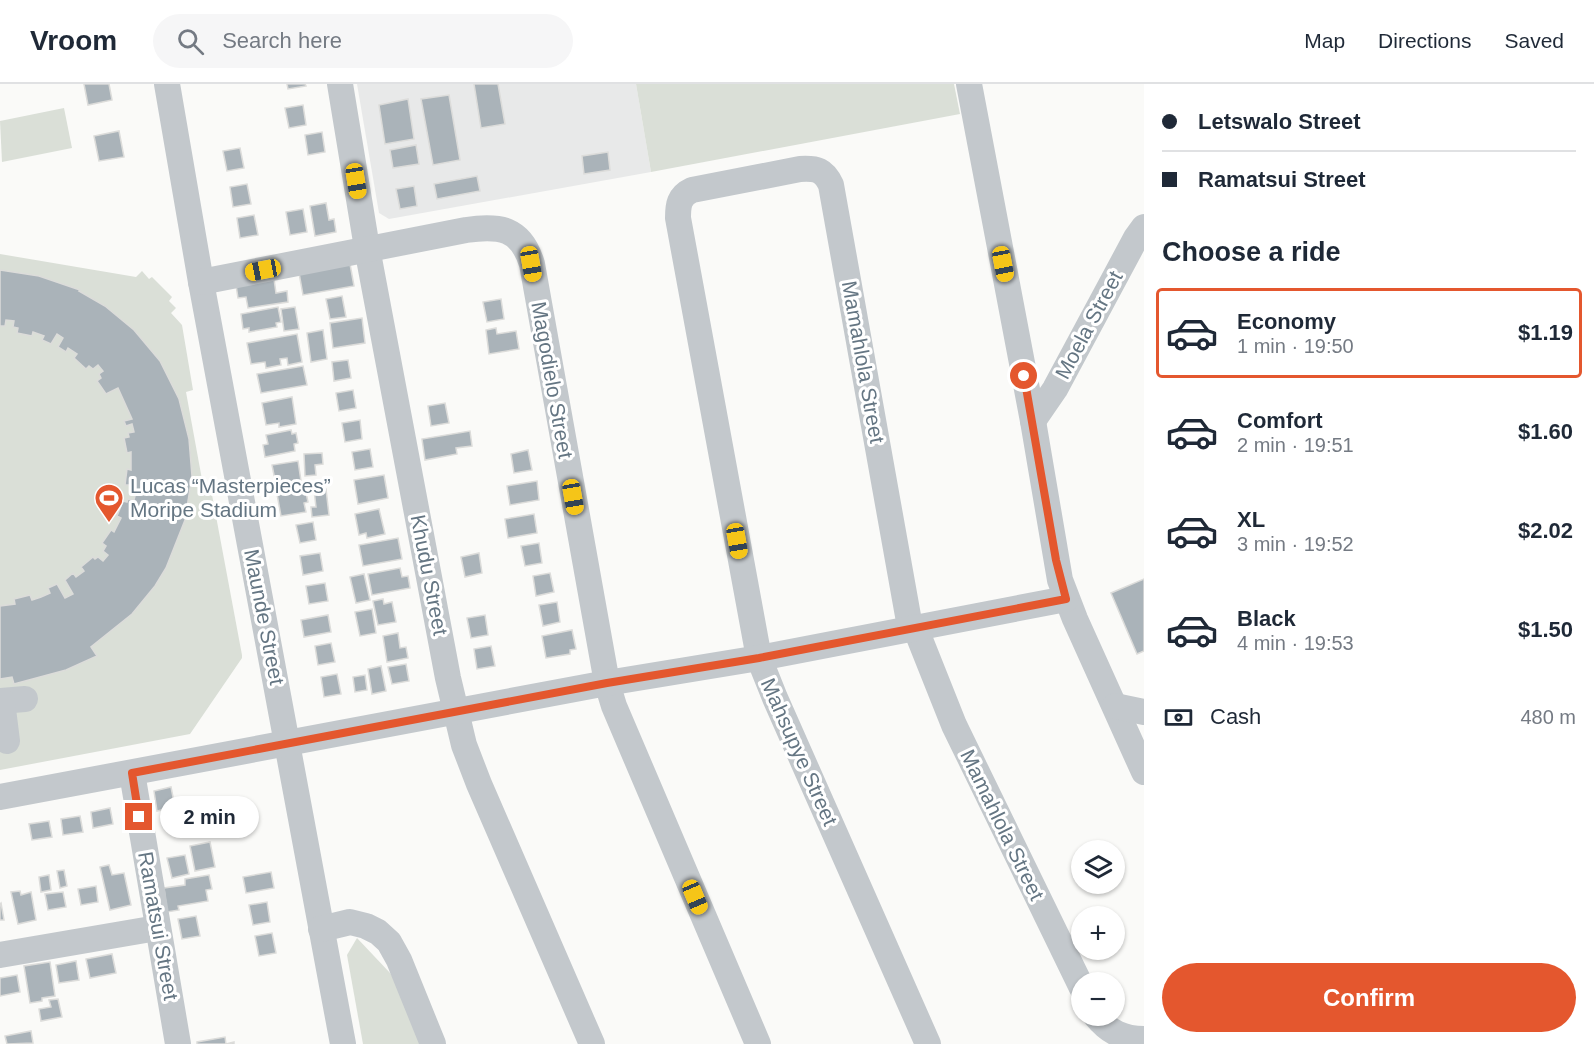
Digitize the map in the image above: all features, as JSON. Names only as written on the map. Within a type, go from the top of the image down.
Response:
[{"type":"street","name":"Maunde Street","points":[[167,84],[201,282],[343,1044]]},
{"type":"street","name":"Khudu Street","points":[[340,84],[367,248],[455,711],[464,746],[592,1044]]},
{"type":"street","points":[[969,84],[1033,421],[1056,560],[1066,599],[1144,772]]},
{"type":"street","name":"Mamahlola Street","points":[[750,179],[800,169],[816,169],[823,171],[831,185],[913,627],[954,724],[1074,972]]},
{"type":"street","name":"Mahsupye Street","points":[[750,179],[685,193],[680,199],[678,218],[759,658],[928,1044]]},
{"type":"street","name":"Magodielo Street","points":[[201,282],[483,227],[510,232],[520,239],[527,250],[607,683],[623,730],[758,1044]]},
{"type":"street","name":"Moela Street","points":[[1033,421],[1055,388],[1144,227]]},
{"type":"street","points":[[0,797],[607,683],[759,658],[1066,599]]},
{"type":"street","points":[[7,741],[9,700]]},
{"type":"street","points":[[1115,706],[1144,712]]},
{"type":"street","name":"Ramatsui Street","points":[[132,773],[178,1044]]},
{"type":"street","points":[[321,928],[350,922],[378,932],[389,942],[399,960],[433,1044]]},
{"type":"street","points":[[0,956],[158,928]]},
{"type":"street","points":[[1105,1026],[1110,1031],[1122,1036],[1144,1039]]},
{"type":"shaded area","points":[[357,84],[636,84],[651,172],[389,219],[379,213]]},
{"type":"shaded area","points":[[636,84],[954,84],[960,114],[651,172]]},
{"type":"shaded area","points":[[64,108],[72,148],[2,162],[0,121]]},
{"type":"shaded area","name":"Lucas “Masterpieces” Moripe Stadium","points":[[0,254],[136,277],[142,271],[149,279],[152,277],[172,297],[169,301],[176,308],[171,313],[182,325],[193,390],[186,392],[203,485],[210,484],[242,655],[190,734],[0,770]]},
{"type":"shaded area","points":[[357,938],[391,974],[423,1044],[363,1044],[347,955]]},
{"type":"building","points":[[84,84],[109,84],[112,100],[88,105]]},
{"type":"building","points":[[287,84],[305,84],[306,86],[288,89]]},
{"type":"building","points":[[474,84],[498,84],[505,124],[481,128]]},
{"type":"building","points":[[449,95],[460,160],[433,165],[421,99]]},
{"type":"building","points":[[408,99],[414,139],[385,144],[379,105]]},
{"type":"building","points":[[303,105],[306,125],[289,128],[285,108]]},
{"type":"building","points":[[119,131],[124,157],[99,161],[94,136]]},
{"type":"building","points":[[322,132],[325,152],[308,155],[305,135]]},
{"type":"building","points":[[416,145],[419,164],[393,168],[390,150]]},
{"type":"building","points":[[240,148],[244,168],[227,171],[223,151]]},
{"type":"building","points":[[608,152],[610,170],[584,174],[582,156]]},
{"type":"building","points":[[477,176],[480,191],[437,199],[434,184]]},
{"type":"building","points":[[247,184],[251,204],[233,207],[230,187]]},
{"type":"building","points":[[414,186],[417,206],[400,209],[396,189]]},
{"type":"building","points":[[326,203],[329,220],[334,219],[336,232],[315,236],[310,206]]},
{"type":"building","points":[[303,209],[307,232],[290,235],[286,212]]},
{"type":"building","points":[[254,215],[258,235],[240,238],[237,218]]},
{"type":"building","points":[[350,264],[354,286],[303,295],[299,273]]},
{"type":"building","points":[[0,270],[39,276],[80,290],[105,306],[134,330],[160,361],[179,399],[189,439],[192,476],[185,520],[166,568],[155,586],[132,614],[91,647],[97,656],[66,670],[14,684],[12,677],[0,679],[0,606],[15,604],[14,599],[30,595],[32,600],[41,597],[50,593],[48,588],[57,584],[65,598],[73,594],[65,580],[73,573],[76,577],[84,571],[81,567],[93,557],[95,559],[98,557],[103,561],[108,555],[103,551],[106,546],[102,543],[111,530],[114,532],[121,518],[117,516],[123,501],[134,500],[136,492],[130,491],[130,485],[125,485],[127,469],[131,470],[131,452],[127,453],[124,438],[129,437],[128,433],[134,432],[132,424],[126,426],[124,421],[132,419],[118,388],[106,394],[97,381],[101,378],[99,374],[103,371],[98,365],[93,369],[89,366],[86,369],[74,358],[77,354],[68,348],[66,352],[58,347],[63,338],[57,334],[51,344],[42,340],[44,336],[33,332],[32,336],[17,333],[18,328],[13,327],[14,321],[6,320],[5,326],[0,326]]},
{"type":"building","points":[[274,279],[276,293],[287,291],[288,302],[248,308],[246,297],[238,298],[236,285]]},
{"type":"building","points":[[342,296],[346,317],[330,319],[326,299]]},
{"type":"building","points":[[501,299],[504,319],[487,322],[483,302]]},
{"type":"building","points":[[278,307],[281,322],[276,323],[277,327],[249,332],[249,328],[243,329],[241,314]]},
{"type":"building","points":[[295,307],[299,329],[284,331],[281,309]]},
{"type":"building","points":[[362,318],[365,343],[333,348],[330,323]]},
{"type":"building","points":[[496,328],[497,334],[516,331],[519,349],[489,354],[486,330]]},
{"type":"building","points":[[323,330],[327,359],[311,362],[307,333]]},
{"type":"building","points":[[297,334],[302,362],[288,365],[287,358],[280,359],[281,365],[266,368],[265,362],[251,364],[247,343]]},
{"type":"building","points":[[348,360],[351,378],[334,381],[332,362]]},
{"type":"building","points":[[303,366],[307,385],[261,393],[257,374]]},
{"type":"building","points":[[353,390],[356,408],[339,411],[336,393]]},
{"type":"building","points":[[292,397],[296,424],[279,427],[279,423],[266,425],[262,403]]},
{"type":"building","points":[[445,403],[449,423],[431,426],[428,406]]},
{"type":"building","points":[[360,420],[362,439],[345,442],[342,423]]},
{"type":"building","points":[[291,430],[292,434],[296,433],[298,443],[294,444],[295,451],[265,457],[263,445],[268,444],[266,435]]},
{"type":"building","points":[[470,431],[472,446],[456,448],[457,454],[425,460],[422,439]]},
{"type":"building","points":[[370,449],[373,467],[355,470],[352,452]]},
{"type":"building","points":[[528,450],[532,470],[514,473],[511,454]]},
{"type":"building","points":[[322,453],[323,464],[315,465],[316,475],[305,476],[304,454]]},
{"type":"building","points":[[298,461],[301,481],[276,485],[272,465]]},
{"type":"building","points":[[384,475],[388,498],[358,504],[354,480]]},
{"type":"building","points":[[537,481],[539,500],[510,505],[507,486]]},
{"type":"building","points":[[305,488],[308,502],[304,503],[306,512],[281,516],[277,494]]},
{"type":"building","points":[[326,489],[329,515],[312,517],[311,507],[316,507],[314,490]]},
{"type":"building","points":[[379,509],[385,534],[367,538],[366,533],[359,535],[355,514]]},
{"type":"building","points":[[534,514],[537,533],[508,538],[505,519]]},
{"type":"building","points":[[313,522],[316,540],[300,543],[296,525]]},
{"type":"building","points":[[398,538],[402,559],[363,566],[359,545]]},
{"type":"building","points":[[539,543],[542,563],[525,566],[521,546]]},
{"type":"building","points":[[320,553],[323,571],[303,575],[300,556]]},
{"type":"building","points":[[479,553],[482,573],[465,577],[461,557]]},
{"type":"building","points":[[400,568],[402,577],[408,576],[410,588],[372,595],[368,574]]},
{"type":"building","points":[[550,573],[554,592],[536,596],[533,576]]},
{"type":"building","points":[[364,574],[370,600],[356,603],[350,577]]},
{"type":"building","points":[[1144,579],[1144,651],[1137,654],[1111,593]]},
{"type":"building","points":[[325,583],[328,601],[309,604],[306,586]]},
{"type":"building","points":[[383,599],[384,604],[392,602],[396,622],[378,625],[373,601]]},
{"type":"building","points":[[557,602],[560,622],[543,626],[539,605]]},
{"type":"building","points":[[372,609],[376,633],[360,636],[355,612]]},
{"type":"building","points":[[328,615],[331,632],[304,637],[301,620]]},
{"type":"building","points":[[485,615],[488,635],[471,638],[467,618]]},
{"type":"building","points":[[572,630],[576,649],[570,650],[570,654],[546,658],[542,636]]},
{"type":"building","points":[[398,633],[400,648],[406,647],[408,658],[387,662],[383,636]]},
{"type":"building","points":[[331,643],[335,662],[318,665],[315,646]]},
{"type":"building","points":[[491,646],[495,666],[477,669],[474,649]]},
{"type":"building","points":[[406,664],[409,681],[392,684],[388,667]]},
{"type":"building","points":[[381,666],[386,691],[372,694],[368,669]]},
{"type":"building","points":[[337,674],[341,694],[324,697],[321,677]]},
{"type":"building","points":[[365,675],[367,690],[355,692],[353,677]]},
{"type":"building","points":[[171,787],[175,807],[157,811],[154,791]]},
{"type":"building","points":[[110,808],[113,824],[93,828],[91,812]]},
{"type":"building","points":[[80,816],[83,832],[63,835],[61,819]]},
{"type":"building","points":[[49,821],[52,837],[32,840],[29,824]]},
{"type":"building","points":[[210,842],[215,867],[195,871],[190,846]]},
{"type":"building","points":[[185,855],[189,874],[172,878],[167,858]]},
{"type":"building","points":[[109,865],[112,875],[124,873],[131,905],[110,910],[100,867]]},
{"type":"building","points":[[64,870],[67,886],[60,888],[57,871]]},
{"type":"building","points":[[271,872],[274,888],[246,893],[243,877]]},
{"type":"building","points":[[49,875],[51,890],[41,892],[39,877]]},
{"type":"building","points":[[209,875],[212,889],[206,890],[208,901],[178,906],[179,910],[167,912],[164,888],[185,885],[185,879]]},
{"type":"building","points":[[96,886],[98,902],[81,905],[78,889]]},
{"type":"building","points":[[20,891],[21,895],[31,892],[36,920],[18,924],[11,892]]},
{"type":"building","points":[[63,892],[66,907],[48,910],[45,894]]},
{"type":"building","points":[[267,902],[270,922],[253,925],[249,905]]},
{"type":"building","points":[[1,903],[4,920],[0,920]]},
{"type":"building","points":[[196,916],[200,936],[182,939],[178,919]]},
{"type":"building","points":[[272,933],[276,953],[259,956],[255,936]]},
{"type":"building","points":[[112,954],[116,973],[90,978],[86,959]]},
{"type":"building","points":[[76,961],[79,980],[59,983],[56,965]]},
{"type":"building","points":[[50,962],[55,996],[30,1003],[24,966]]},
{"type":"building","points":[[17,975],[20,992],[0,996],[0,978]]},
{"type":"building","points":[[58,999],[62,1017],[41,1021],[39,1009],[51,1007],[49,1000]]},
{"type":"building","points":[[31,1031],[33,1043],[7,1044],[5,1036]]},
{"type":"building","points":[[225,1037],[226,1044],[197,1044],[197,1042]]},
{"type":"place","name":"Lucas “Masterpieces” Moripe Stadium","points":[[109,524]]},
{"type":"route","points":[[139,817],[132,773],[1066,599],[1056,560],[1024,376]]}]
